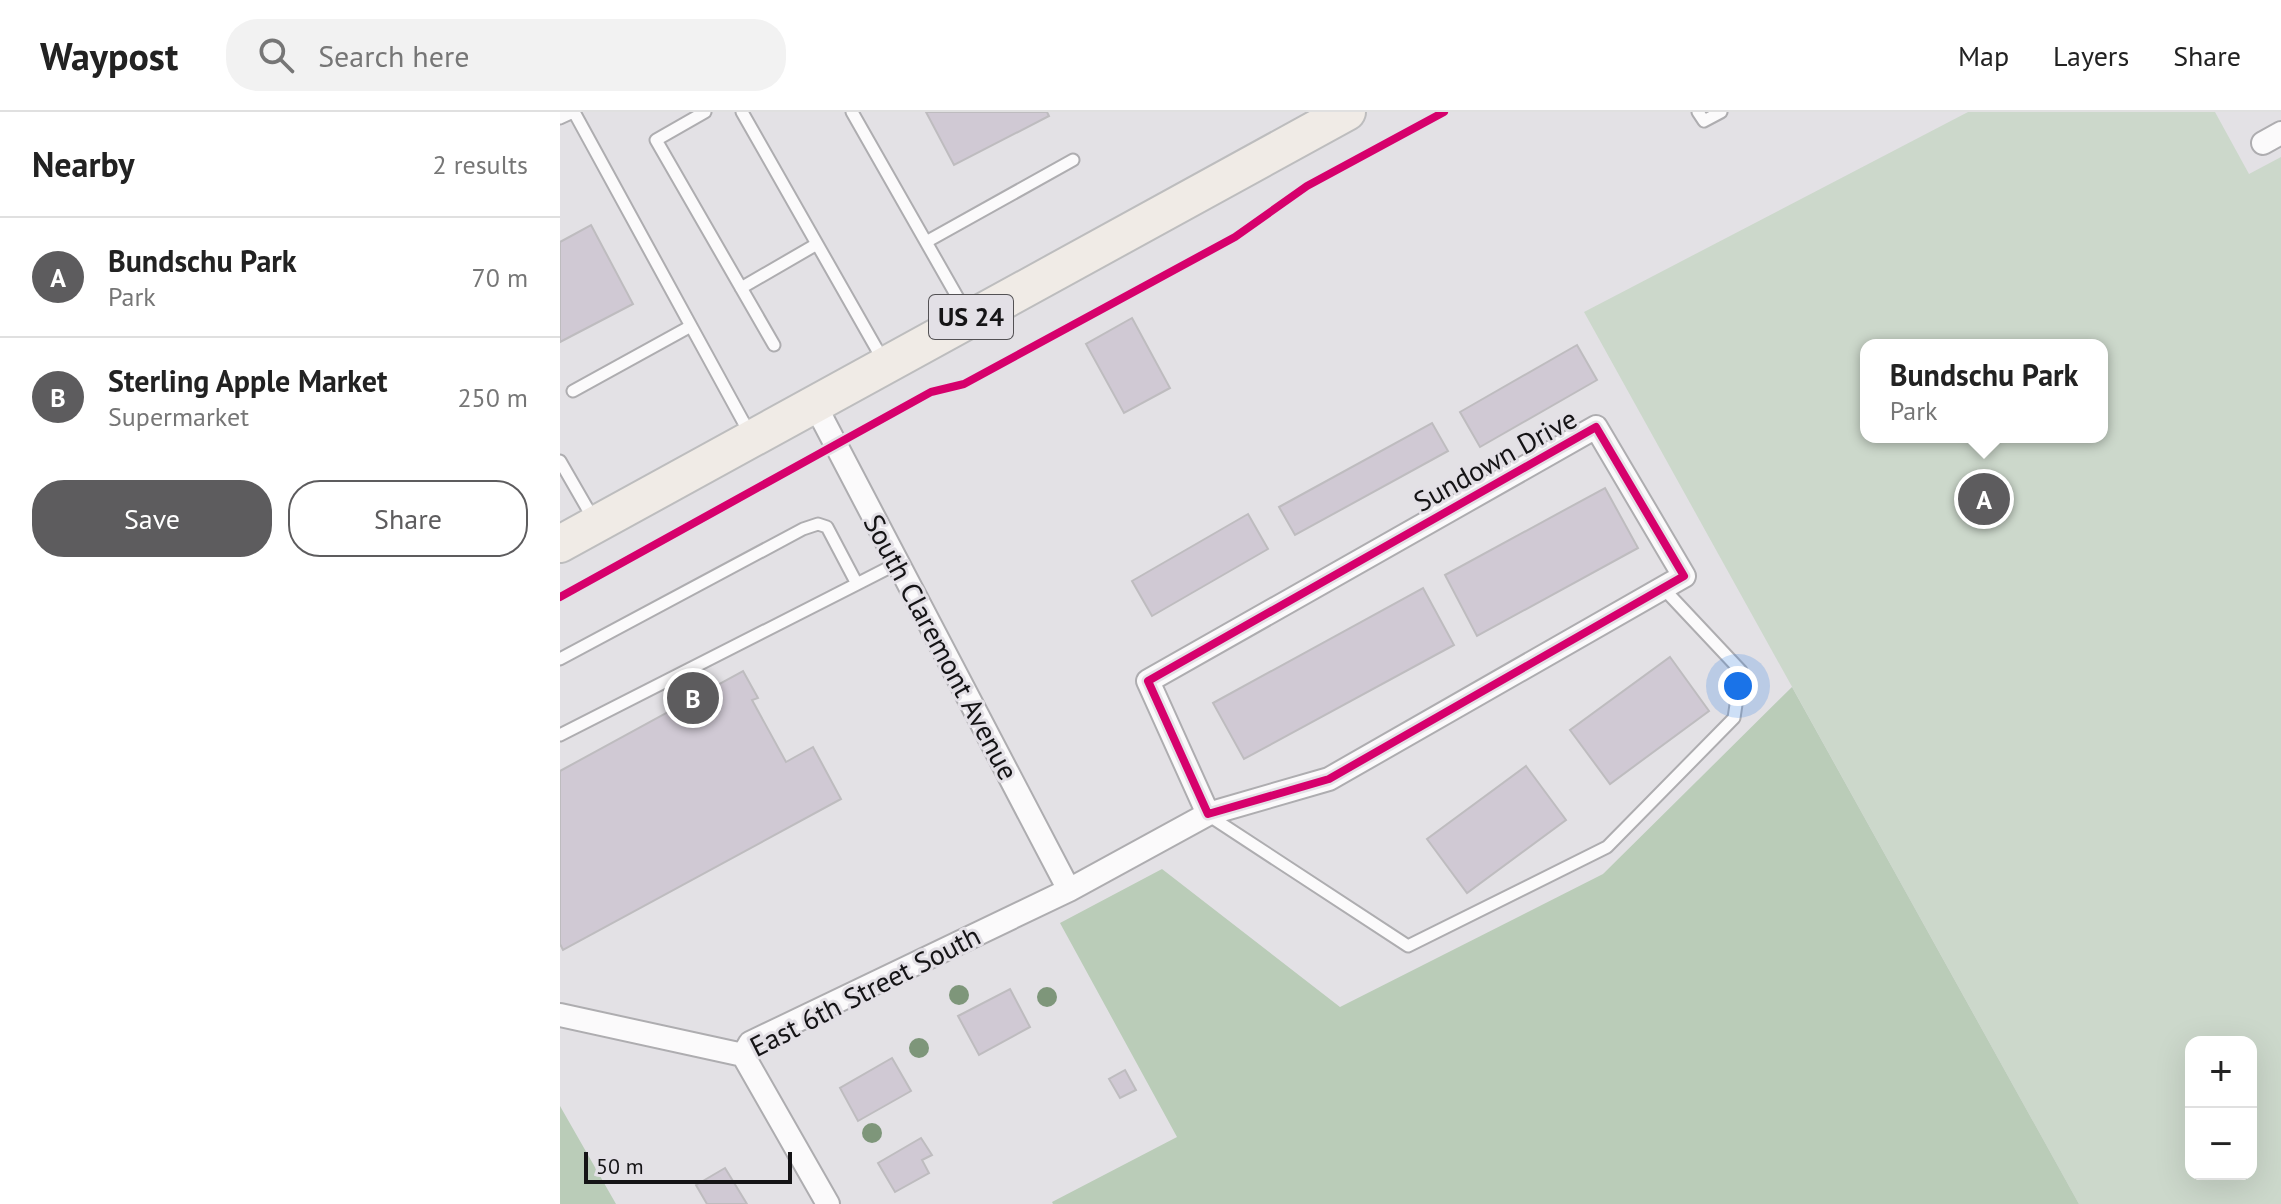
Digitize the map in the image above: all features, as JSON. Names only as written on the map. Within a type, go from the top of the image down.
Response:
[{"type":"main road","name":"US 24","points":[[560,544],[1347,112]]},
{"type":"street","name":"South Claremont Avenue","points":[[814,403],[1069,890]]},
{"type":"street","name":"Sundown Drive","points":[[1208,814],[1148,681],[1596,427],[1684,576],[1663,588]]},
{"type":"street","points":[[1069,890],[1208,814],[1329,779],[1663,588]]},
{"type":"street","name":"East 6th Street South","points":[[560,1015],[743,1055],[750,1043],[1069,890]]},
{"type":"street","points":[[743,1055],[828,1204]]},
{"type":"lane","points":[[560,118],[574,112],[752,438]]},
{"type":"lane","points":[[705,112],[656,140],[774,345]]},
{"type":"lane","points":[[742,112],[885,364]]},
{"type":"lane","points":[[852,112],[970,318]]},
{"type":"lane","points":[[1698,112],[1704,121],[1721,112]]},
{"type":"lane","points":[[926,242],[1073,160]]},
{"type":"lane","points":[[741,288],[817,244]]},
{"type":"lane","points":[[573,391],[691,326]]},
{"type":"lane","points":[[560,461],[596,524]]},
{"type":"lane","points":[[560,659],[711,576],[818,524],[827,527],[857,584]]},
{"type":"lane","points":[[560,735],[898,563]]},
{"type":"lane","points":[[1208,814],[1408,946],[1607,847],[1734,718],[1741,671],[1663,588]]},
{"type":"green space","points":[[1968,112],[2215,112],[2249,174],[2281,157],[2281,1204],[2079,1204],[1584,312]]},
{"type":"green space","points":[[1792,687],[2079,1204],[1053,1204],[1177,1137],[1060,923],[1162,869],[1340,1007],[1603,874]]},
{"type":"green space","points":[[560,1106],[616,1204],[560,1204]]},
{"type":"building","points":[[926,112],[1047,112],[1049,116],[954,165]]},
{"type":"building","points":[[591,225],[633,304],[560,342],[560,242]]},
{"type":"building","points":[[1132,318],[1170,388],[1124,413],[1086,344]]},
{"type":"building","points":[[1577,345],[1597,380],[1480,447],[1460,412]]},
{"type":"building","points":[[1432,423],[1448,451],[1295,535],[1279,507]]},
{"type":"building","points":[[1605,488],[1638,548],[1477,636],[1445,575]]},
{"type":"building","points":[[1248,514],[1268,549],[1152,616],[1132,581]]},
{"type":"building","points":[[1423,588],[1454,645],[1244,759],[1213,703]]},
{"type":"building","points":[[1670,657],[1709,711],[1610,784],[1570,730]]},
{"type":"building","points":[[743,671],[758,698],[752,700],[786,762],[813,747],[841,799],[563,950],[560,944],[560,771]]},
{"type":"building","points":[[1526,766],[1566,820],[1467,893],[1427,839]]},
{"type":"building","points":[[1010,989],[1030,1027],[979,1055],[958,1016]]},
{"type":"building","points":[[892,1058],[911,1091],[858,1121],[840,1088]]},
{"type":"building","points":[[1125,1070],[1136,1090],[1120,1098],[1109,1079]]},
{"type":"building","points":[[921,1138],[932,1155],[922,1160],[929,1173],[895,1192],[878,1163]]},
{"type":"building","points":[[725,1168],[747,1204],[707,1204],[696,1185]]},
{"type":"cycle path","points":[[560,597],[931,392],[964,384],[1235,237],[1307,186],[1444,112]]},
{"type":"cycle path","points":[[1596,427],[1684,576],[1329,779],[1208,814],[1148,681],[1596,427]]},
{"type":"place","name":"Bundschu Park","points":[[1984,499]]},
{"type":"place","name":"Sterling Apple Market","points":[[693,698]]}]
